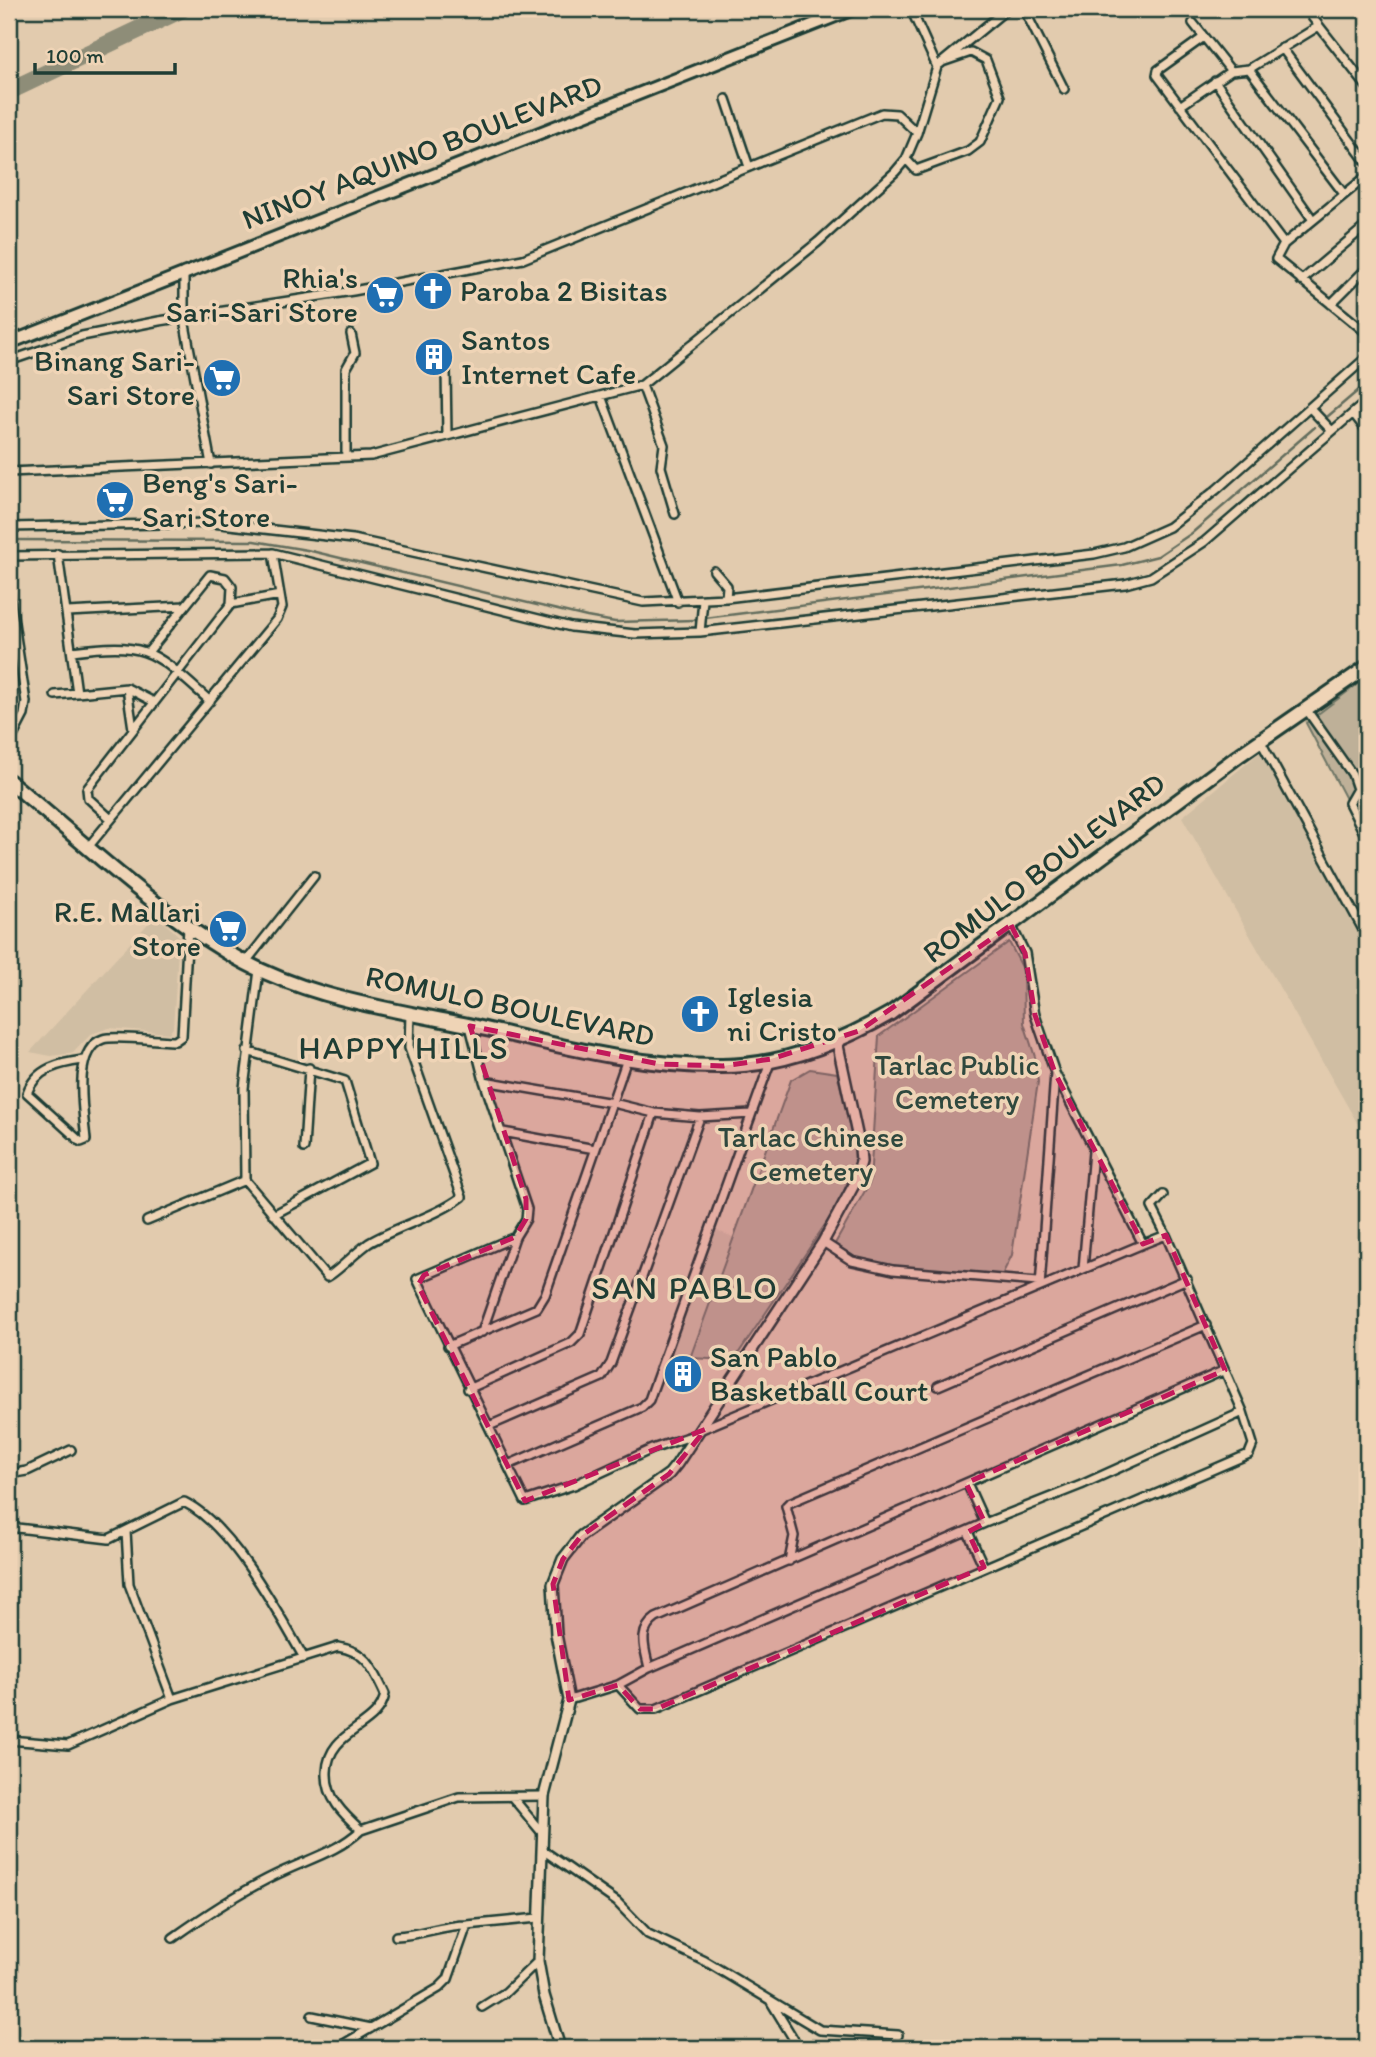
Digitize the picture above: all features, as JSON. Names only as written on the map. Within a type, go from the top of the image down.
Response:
[{"type":"highway","name":"ROMULO BOULEVARD","points":[[9,782],[188,927],[259,970],[307,989],[627,1059],[723,1066],[771,1059],[837,1041],[891,1013],[1260,740],[1367,667]]},
{"type":"main road","name":"NINOY AQUINO BOULEVARD","points":[[9,343],[184,271],[853,9]]},
{"type":"street","points":[[911,9],[939,64]]},
{"type":"street","points":[[9,472],[371,456],[642,385],[818,242],[905,159],[917,134],[939,64],[1007,9]]},
{"type":"street","points":[[1024,9],[1064,89]]},
{"type":"street","points":[[1312,17],[1367,87]]},
{"type":"street","points":[[1193,23],[1231,71]]},
{"type":"street","points":[[1180,106],[1231,71],[1249,69],[1319,26]]},
{"type":"street","points":[[1204,37],[1157,72],[1284,244]]},
{"type":"street","points":[[1282,48],[1367,163]]},
{"type":"street","points":[[905,159],[916,170],[927,168],[952,154],[968,151],[980,142],[993,117],[1000,97],[986,60],[971,52],[939,64]]},
{"type":"street","points":[[1249,69],[1344,194]]},
{"type":"street","points":[[1215,81],[1313,219]]},
{"type":"street","points":[[726,99],[749,167]]},
{"type":"street","points":[[9,361],[82,336],[523,259],[890,112],[917,134]]},
{"type":"street","points":[[1366,329],[1276,259],[1284,244],[1367,176]]},
{"type":"street","points":[[1301,281],[1367,225]]},
{"type":"street","points":[[1332,304],[1367,268]]},
{"type":"street","points":[[184,271],[184,318],[211,464]]},
{"type":"street","points":[[346,457],[345,369],[355,353],[351,334]]},
{"type":"street","points":[[9,527],[212,523],[353,539],[643,602],[726,598],[1094,554],[1124,547],[1169,527],[1367,357]]},
{"type":"street","points":[[446,369],[447,436]]},
{"type":"street","points":[[642,385],[664,445],[661,467],[675,514]]},
{"type":"street","points":[[601,396],[678,602]]},
{"type":"street","points":[[9,556],[273,553],[571,627],[635,634],[700,632],[949,606],[1125,584],[1151,577],[1205,542],[1367,401]]},
{"type":"street","points":[[1310,408],[1332,432]]},
{"type":"street","points":[[1353,414],[1367,431]]},
{"type":"street","points":[[89,846],[277,619],[282,607],[273,553]]},
{"type":"street","points":[[58,554],[78,693]]},
{"type":"street","points":[[714,571],[727,586],[726,598]]},
{"type":"street","points":[[111,820],[88,798],[87,789],[231,604],[232,587],[218,574],[211,575],[149,651]]},
{"type":"street","points":[[9,595],[13,635],[26,702],[24,715],[9,744]]},
{"type":"street","points":[[231,604],[280,595]]},
{"type":"street","points":[[700,632],[703,600]]},
{"type":"street","points":[[67,612],[185,606]]},
{"type":"street","points":[[72,651],[130,646],[149,651],[210,701]]},
{"type":"street","points":[[55,695],[127,688],[154,702]]},
{"type":"street","points":[[127,688],[133,729]]},
{"type":"street","points":[[1306,709],[1352,774],[1357,789],[1349,803],[1367,839]]},
{"type":"street","points":[[1260,740],[1367,937]]},
{"type":"street","points":[[245,962],[314,876]]},
{"type":"street","points":[[1011,925],[1025,953],[1035,1016],[1055,1073],[1143,1244]]},
{"type":"street","points":[[83,1060],[57,1064],[45,1070],[27,1093],[81,1143],[86,1140],[83,1060],[92,1046],[104,1038],[179,1040],[188,927]]},
{"type":"street","points":[[259,970],[247,1051],[244,1180],[327,1276],[333,1275],[348,1256],[371,1242],[461,1197],[409,1048],[410,1013]]},
{"type":"street","points":[[470,1026],[484,1081],[526,1199],[526,1219],[515,1237],[481,1332]]},
{"type":"street","points":[[560,2048],[544,1995],[538,1961],[544,1796],[569,1700],[556,1634],[553,1584],[563,1559],[589,1530],[669,1474],[822,1242],[855,1183],[861,1162],[852,1103],[837,1041]]},
{"type":"street","points":[[247,1051],[345,1081],[370,1163],[273,1215]]},
{"type":"street","points":[[448,1346],[537,1308],[545,1295],[627,1059]]},
{"type":"street","points":[[508,1465],[642,1407],[649,1400],[771,1059]]},
{"type":"street","points":[[304,1148],[309,1068]]},
{"type":"street","points":[[1039,1284],[1055,1073]]},
{"type":"street","points":[[484,1081],[613,1103],[654,1114],[700,1118],[751,1114]]},
{"type":"street","points":[[468,1389],[571,1343],[580,1334],[654,1114]]},
{"type":"street","points":[[489,1426],[602,1377],[611,1363],[700,1118]]},
{"type":"street","points":[[503,1132],[595,1149]]},
{"type":"street","points":[[1083,1269],[1093,1150]]},
{"type":"street","points":[[148,1221],[244,1180]]},
{"type":"street","points":[[618,1685],[640,1709],[656,1709],[1249,1454],[1253,1444],[1243,1412],[1187,1279],[1153,1207],[1154,1201],[1163,1195]]},
{"type":"street","points":[[515,1237],[417,1279],[468,1389],[525,1501],[530,1501],[587,1480],[652,1449],[699,1432],[1039,1284],[1166,1235]]},
{"type":"street","points":[[822,1242],[852,1261],[893,1270],[1039,1284]]},
{"type":"street","points":[[938,1386],[1187,1279]]},
{"type":"street","points":[[789,1561],[794,1536],[786,1506],[789,1503],[1206,1325]]},
{"type":"street","points":[[649,1668],[642,1637],[648,1623],[1225,1370]]},
{"type":"street","points":[[569,1700],[618,1685],[649,1668],[985,1523],[1080,1485],[1243,1412]]},
{"type":"street","points":[[9,1474],[27,1471],[71,1450]]},
{"type":"street","points":[[967,1483],[985,1523]]},
{"type":"street","points":[[9,1527],[108,1539],[175,1504],[184,1502],[196,1508],[223,1535],[275,1606],[304,1658]]},
{"type":"street","points":[[125,1531],[129,1584],[172,1699]]},
{"type":"street","points":[[968,1532],[984,1567]]},
{"type":"street","points":[[9,1740],[68,1745],[172,1699],[338,1647],[354,1650],[370,1661],[385,1694],[378,1711],[337,1742],[327,1762],[326,1786],[339,1810],[361,1830]]},
{"type":"street","points":[[173,1938],[220,1904],[284,1871],[344,1846],[361,1830],[459,1797],[544,1796]]},
{"type":"street","points":[[512,1797],[544,1835]]},
{"type":"street","points":[[544,1852],[617,1902],[648,1934],[705,1961],[820,2031],[898,2035]]},
{"type":"street","points":[[396,1936],[418,1935],[441,1925],[538,1918]]},
{"type":"street","points":[[337,2048],[439,1988],[448,1979],[467,1925]]},
{"type":"street","points":[[482,2007],[506,1992],[538,1961]]},
{"type":"street","points":[[771,2002],[799,2048]]},
{"type":"street","points":[[312,2016],[371,2028]]},
{"type":"highlighted area","points":[[1011,925],[1025,953],[1035,1015],[1055,1073],[1143,1244],[1166,1235],[1225,1370],[966,1483],[985,1523],[968,1532],[984,1567],[656,1709],[640,1709],[618,1685],[569,1700],[553,1584],[563,1559],[581,1536],[669,1474],[706,1429],[525,1501],[418,1285],[424,1275],[515,1237],[526,1219],[526,1199],[470,1026],[659,1064],[723,1066],[771,1059],[859,1031]]},
{"type":"shaded area","points":[[1263,750],[1367,942],[1367,1140],[1182,817]]},
{"type":"shaded area","points":[[156,915],[179,936],[173,1028],[169,1033],[109,1028],[91,1034],[73,1053],[51,1056],[30,1052]]},
{"type":"shaded area","points":[[713,1229],[733,1237],[687,1363],[668,1361]]},
{"type":"green space","points":[[1367,677],[1367,839],[1306,723]]},
{"type":"green space","name":"Tarlac Public Cemetery","points":[[1009,942],[1023,969],[1024,1023],[1035,1057],[1038,1082],[1012,1255],[1001,1277],[849,1261],[832,1249],[870,1182],[879,1036]]},
{"type":"green space","name":"Tarlac Chinese Cemetery","points":[[810,1069],[837,1073],[858,1154],[839,1204],[738,1354],[710,1359],[690,1358],[791,1080]]},
{"type":"waterway","points":[[9,91],[182,9]]},
{"type":"waterway","points":[[1327,417],[1367,383]]},
{"type":"waterway","points":[[705,618],[1122,565],[1158,556],[1192,533],[1315,427]]},
{"type":"waterway","points":[[9,540],[254,541],[307,550],[587,617],[615,622],[696,620]]},
{"type":"place","name":"Paroba 2 Bisitas","points":[[433,291]]},
{"type":"place","name":"Rhia's Sari-Sari Store","points":[[385,295]]},
{"type":"place","name":"Santos Internet Cafe","points":[[434,357]]},
{"type":"place","name":"Binang Sari- Sari Store","points":[[222,378]]},
{"type":"place","name":"Beng's Sari- Sari Store","points":[[115,500]]},
{"type":"place","name":"R.E. Mallari Store","points":[[228,929]]},
{"type":"place","name":"Iglesia ni Cristo","points":[[700,1014]]},
{"type":"place","name":"San Pablo Basketball Court","points":[[683,1374]]},
{"type":"district","name":"HAPPY HILLS","points":[[404,1048]]},
{"type":"district","name":"SAN PABLO","points":[[685,1287]]}]
